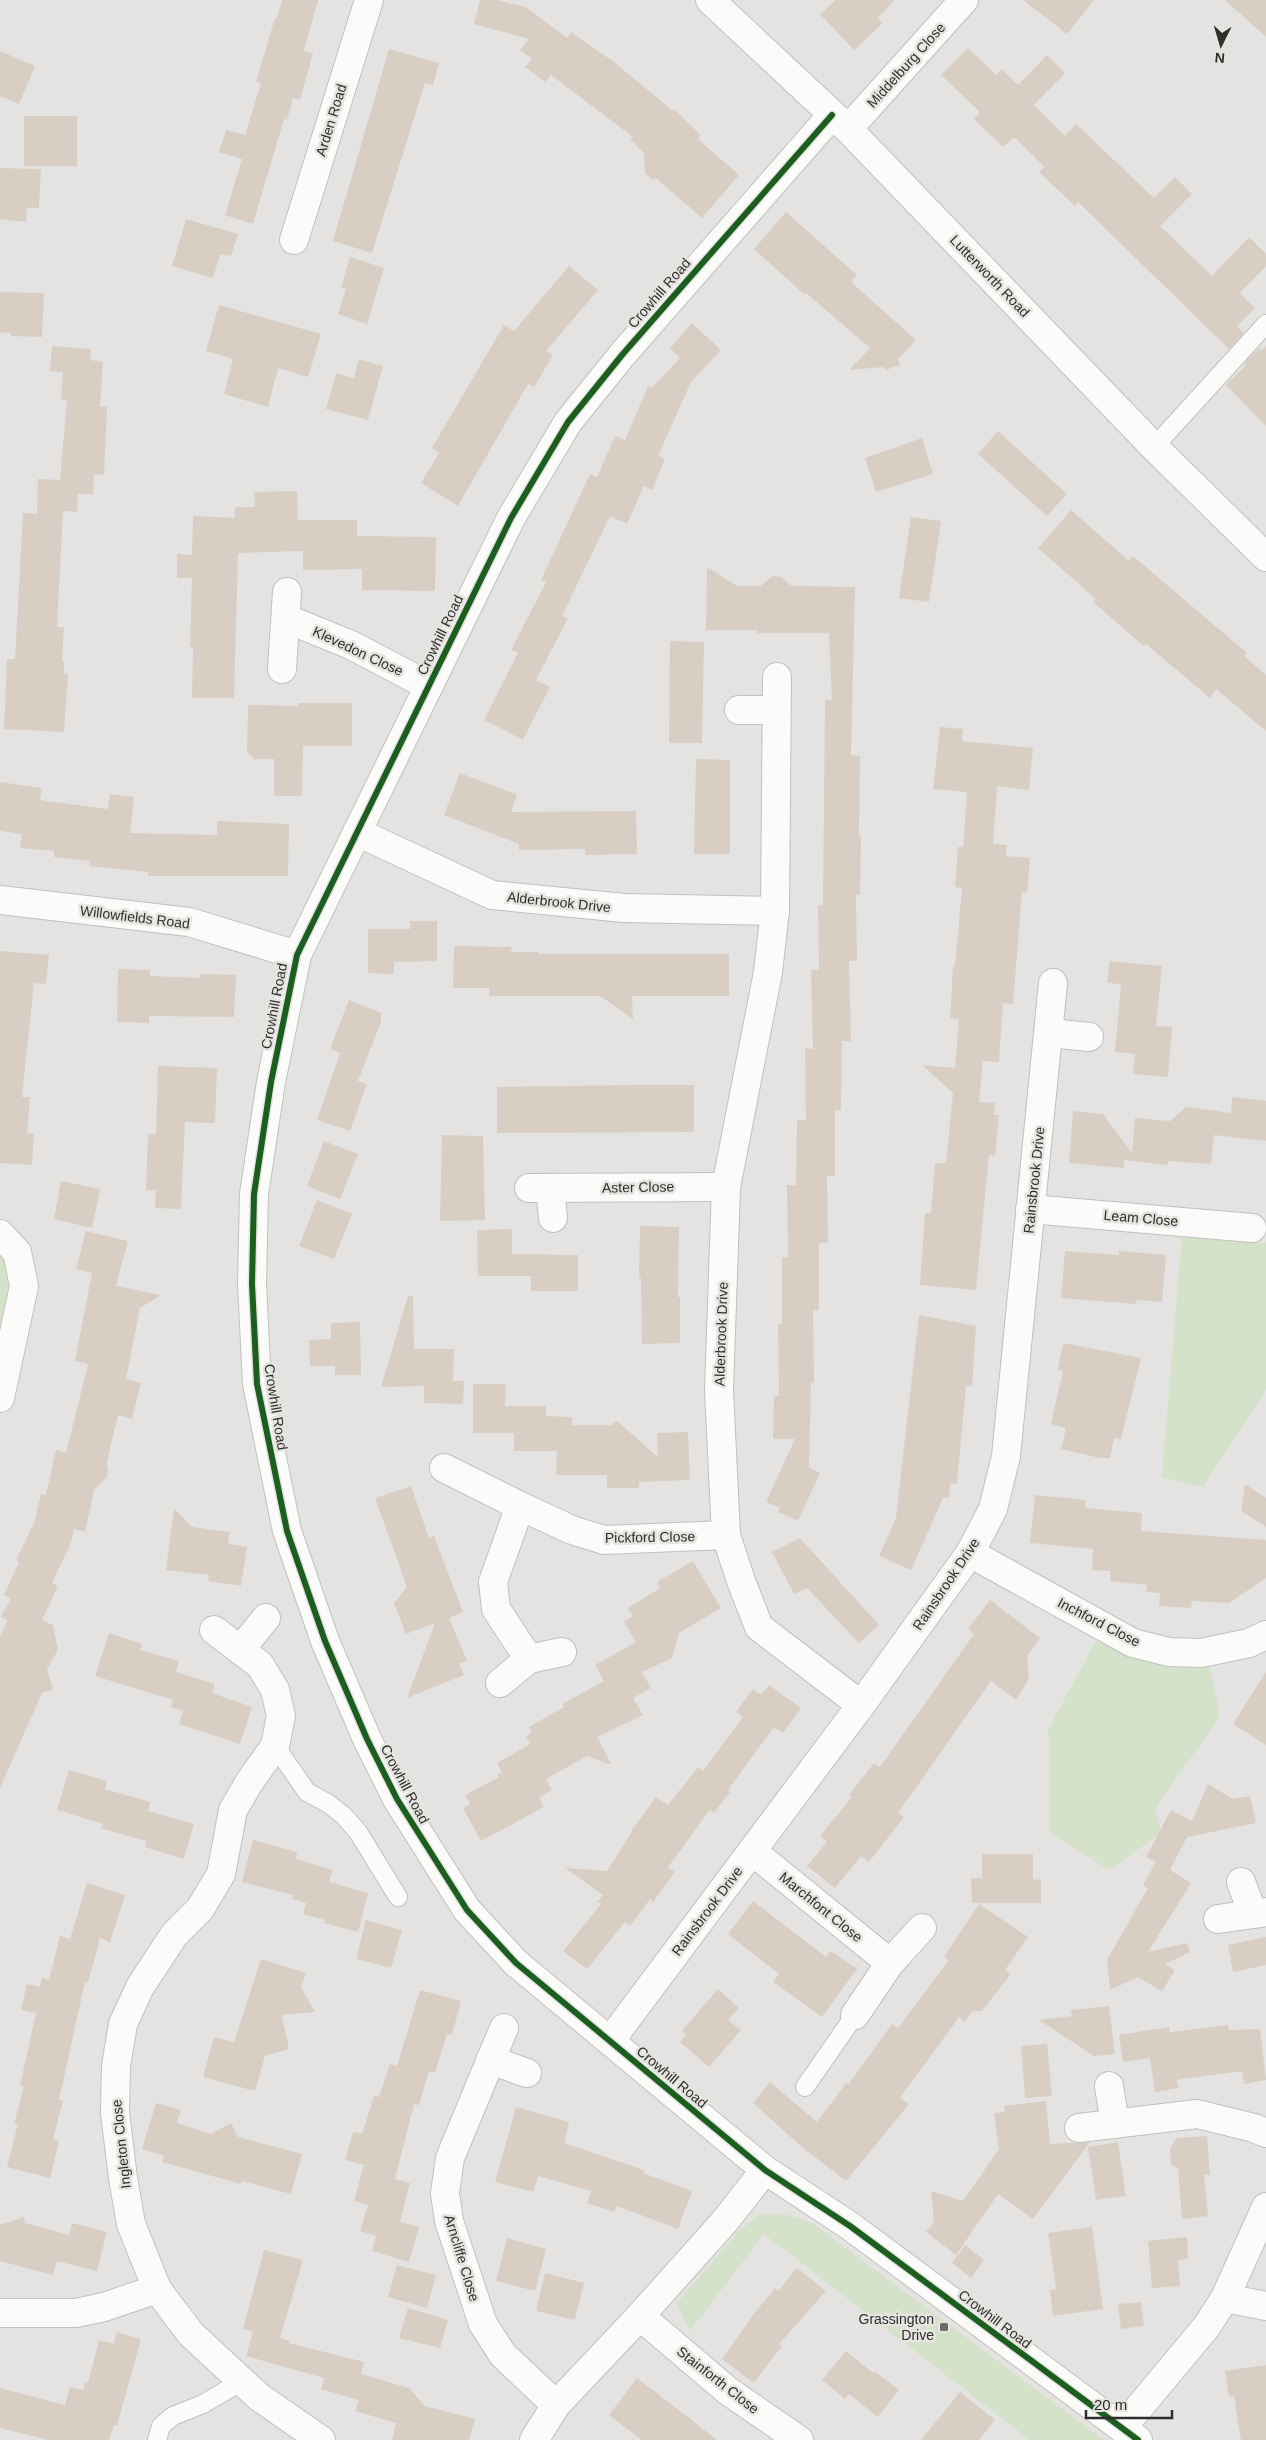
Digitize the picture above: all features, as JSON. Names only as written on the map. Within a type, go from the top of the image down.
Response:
[{"type":"street","name":"Arden Road","points":[[294,240],[369,0]]},
{"type":"street","name":"Lutterworth Road","points":[[710,0],[840,122],[1154,447],[1266,557]]},
{"type":"street","name":"Middelburg Close","points":[[840,122],[964,0]]},
{"type":"street","name":"Crowhill Road","points":[[840,122],[622,355],[568,422],[510,518],[297,956],[271,1082],[254,1194],[252,1284],[257,1384],[287,1531],[325,1641],[397,1799],[420,1839],[467,1910],[510,1957],[765,2170],[850,2226],[1130,2434]]},
{"type":"street","points":[[282,669],[287,619],[287,592]]},
{"type":"street","name":"Klevedon Close","points":[[287,619],[351,644],[429,686]]},
{"type":"street","name":"Alderbrook Drive","points":[[776,677],[775,910],[768,972],[726,1186],[719,1390],[726,1535],[741,1582],[759,1627],[861,1706]]},
{"type":"street","points":[[739,710],[776,710]]},
{"type":"street","name":"Alderbrook Drive","points":[[357,832],[492,896],[624,908],[775,910]]},
{"type":"street","name":"Willowfields Road","points":[[0,900],[189,922],[297,956]]},
{"type":"street","name":"Rainsbrook Drive","points":[[610,2041],[861,1706],[970,1552],[993,1510],[1006,1456],[1030,1209],[1050,1033],[1053,983]]},
{"type":"street","points":[[1050,1033],[1089,1037]]},
{"type":"street","name":"Aster Close","points":[[553,1218],[540,1188],[726,1186]]},
{"type":"street","name":"Leam Close","points":[[1030,1209],[1252,1228]]},
{"type":"street","points":[[0,1234],[17,1252],[24,1286],[0,1398]]},
{"type":"street","name":"Pickford Close","points":[[444,1468],[572,1530],[604,1540],[726,1535]]},
{"type":"street","points":[[520,1506],[493,1582],[496,1610],[529,1659]]},
{"type":"street","name":"Inchford Close","points":[[970,1552],[1133,1644],[1169,1652],[1201,1653],[1249,1643],[1266,1635]]},
{"type":"street","points":[[240,1650],[266,1618]]},
{"type":"street","name":"Ingleton Close","points":[[214,1630],[260,1664],[275,1690],[281,1716],[275,1746],[250,1780],[233,1810],[221,1874],[200,1909],[174,1935],[140,1987],[123,2024],[116,2066],[115,2113],[122,2168],[131,2224],[157,2289],[191,2334],[259,2398],[321,2440]]},
{"type":"street","points":[[500,1683],[529,1659],[562,1652]]},
{"type":"street","name":"Marchfont Close","points":[[752,1851],[890,1962]]},
{"type":"street","points":[[1218,1920],[1259,1913],[1241,1882]]},
{"type":"street","points":[[855,2015],[890,1962],[922,1928]]},
{"type":"street","name":"Arncliffe Close","points":[[504,2028],[450,2158],[445,2193],[450,2221],[482,2324],[503,2355],[556,2405]]},
{"type":"street","points":[[490,2060],[527,2073]]},
{"type":"street","points":[[1110,2086],[1115,2124]]},
{"type":"street","points":[[1079,2128],[1197,2114],[1254,2128],[1266,2134]]},
{"type":"street","points":[[534,2440],[556,2405],[640,2316],[725,2221],[765,2170]]},
{"type":"street","points":[[1130,2434],[1225,2298],[1266,2207]]},
{"type":"street","points":[[0,2313],[76,2313],[104,2307],[157,2289]]},
{"type":"street","points":[[1225,2298],[1266,2306]]},
{"type":"street","name":"Stainforth Close","points":[[640,2316],[728,2391],[799,2440]]},
{"type":"lane","points":[[1154,447],[1266,324]]},
{"type":"lane","points":[[275,1746],[307,1792],[329,1804],[344,1816],[358,1832],[398,1897]]},
{"type":"lane","points":[[805,2088],[855,2015]]},
{"type":"lane","points":[[157,2440],[160,2426],[173,2416],[203,2404],[242,2382]]},
{"type":"green space","points":[[1182,1235],[1266,1243],[1266,1390],[1203,1487],[1162,1477]]},
{"type":"green space","points":[[0,1251],[5,1258],[9,1277],[0,1327]]},
{"type":"green space","points":[[1095,1642],[1130,1654],[1209,1663],[1220,1716],[1155,1809],[1161,1833],[1109,1870],[1049,1831],[1050,1753],[1048,1730]]},
{"type":"green space","points":[[760,2214],[788,2215],[812,2223],[1104,2440],[1030,2440],[764,2234],[690,2331],[677,2303],[739,2231]]},
{"type":"building","points":[[282,0],[318,0],[304,51],[313,53],[300,100],[293,98],[287,120],[284,119],[253,224],[225,215],[242,159],[219,152],[226,130],[245,135],[261,83],[256,82]]},
{"type":"building","points":[[480,0],[497,0],[526,7],[567,38],[571,32],[614,62],[673,111],[674,109],[701,135],[698,139],[739,175],[702,218],[657,179],[651,179],[645,172],[644,153],[630,139],[633,137],[551,75],[545,82],[525,67],[532,59],[520,50],[529,39],[474,24]]},
{"type":"building","points":[[836,0],[894,0],[878,18],[883,23],[854,50],[820,14]]},
{"type":"building","points":[[1023,0],[1094,0],[1067,34]]},
{"type":"building","points":[[1225,0],[1266,0],[1266,37]]},
{"type":"building","points":[[968,48],[996,75],[1002,69],[1018,85],[1047,55],[1065,73],[1034,105],[1065,136],[1076,124],[1154,198],[1175,177],[1192,194],[1160,226],[1212,276],[1249,237],[1266,254],[1266,266],[1240,293],[1255,308],[1237,326],[1244,333],[1229,349],[1078,202],[1075,206],[1039,172],[1045,167],[1014,137],[1003,147],[974,119],[980,112],[941,75]]},
{"type":"building","points":[[389,49],[439,63],[433,85],[425,83],[372,253],[333,241]]},
{"type":"building","points":[[0,51],[35,66],[19,104],[0,96]]},
{"type":"building","points":[[24,116],[77,116],[77,166],[24,166]]},
{"type":"building","points":[[0,168],[41,169],[39,208],[27,208],[26,222],[0,219]]},
{"type":"building","points":[[786,212],[857,275],[851,282],[916,340],[898,359],[900,366],[891,367],[887,371],[883,367],[849,370],[870,348],[806,293],[805,295],[754,249]]},
{"type":"building","points":[[186,219],[238,234],[231,256],[220,254],[213,278],[172,266]]},
{"type":"building","points":[[350,257],[384,268],[367,324],[338,314],[346,289],[341,287]]},
{"type":"building","points":[[569,266],[598,290],[546,351],[553,355],[534,387],[528,384],[458,506],[421,483],[439,453],[432,448],[504,325],[514,331]]},
{"type":"building","points":[[0,292],[44,293],[42,337],[11,336],[11,333],[0,332]]},
{"type":"building","points":[[219,305],[321,334],[308,377],[278,368],[268,407],[224,394],[233,359],[206,351]]},
{"type":"building","points":[[692,323],[721,350],[691,382],[658,456],[665,459],[652,490],[644,486],[627,524],[610,516],[562,616],[568,618],[536,680],[550,687],[523,740],[484,720],[518,653],[511,650],[546,582],[541,580],[590,474],[597,477],[615,436],[625,440],[648,386],[652,388],[680,358],[670,348]]},
{"type":"building","points":[[52,346],[91,349],[90,360],[103,362],[100,407],[107,407],[104,475],[94,474],[93,494],[78,494],[77,512],[63,511],[57,627],[64,627],[62,661],[64,661],[64,674],[68,674],[64,732],[4,729],[7,659],[15,659],[23,513],[37,514],[38,479],[60,480],[67,400],[61,400],[63,372],[50,371]]},
{"type":"building","points":[[1266,346],[1266,426],[1226,385],[1246,365],[1244,363],[1259,348],[1262,350]]},
{"type":"building","points":[[359,359],[383,366],[368,420],[326,409],[336,373],[354,378]]},
{"type":"building","points":[[998,431],[1067,494],[1047,516],[978,454]]},
{"type":"building","points":[[922,438],[933,474],[876,492],[865,458]]},
{"type":"building","points":[[297,491],[298,520],[357,520],[357,536],[436,537],[435,591],[362,590],[362,569],[303,570],[303,551],[238,553],[234,698],[192,698],[193,647],[190,647],[192,578],[177,578],[177,554],[192,555],[193,516],[235,518],[235,507],[255,507],[254,492]]},
{"type":"building","points":[[1071,510],[1129,561],[1133,556],[1247,653],[1244,656],[1266,675],[1266,731],[1216,689],[1210,698],[1146,644],[1144,646],[1093,602],[1096,599],[1038,548]]},
{"type":"building","points":[[911,517],[941,521],[929,602],[899,598]]},
{"type":"building","points":[[707,567],[737,586],[760,586],[773,576],[781,577],[792,586],[855,587],[851,755],[860,756],[859,835],[861,835],[860,895],[856,895],[857,961],[849,961],[851,1041],[842,1041],[841,1110],[835,1110],[835,1176],[827,1176],[828,1243],[819,1243],[819,1310],[813,1310],[814,1383],[811,1383],[809,1467],[820,1473],[798,1521],[778,1512],[780,1508],[766,1502],[795,1439],[773,1439],[774,1396],[779,1396],[778,1324],[782,1324],[782,1257],[788,1257],[787,1185],[796,1185],[797,1120],[806,1120],[805,1048],[813,1049],[811,970],[819,970],[818,905],[823,905],[825,700],[832,700],[829,633],[757,633],[757,630],[706,630]]},
{"type":"building","points":[[670,641],[704,642],[702,743],[669,743]]},
{"type":"building","points":[[298,703],[352,703],[352,746],[303,746],[302,796],[274,796],[274,759],[254,759],[247,752],[248,705],[298,706]]},
{"type":"building","points":[[940,727],[963,729],[962,741],[1033,748],[1029,790],[997,786],[993,844],[1007,845],[1006,856],[1030,858],[1027,893],[1022,892],[1013,1004],[1003,1003],[999,1062],[983,1061],[979,1102],[995,1103],[994,1115],[999,1115],[995,1156],[989,1155],[976,1290],[920,1285],[925,1213],[931,1213],[935,1163],[946,1163],[953,1093],[922,1065],[955,1068],[959,1019],[950,1018],[953,967],[955,967],[962,888],[955,887],[958,847],[963,847],[967,792],[933,789]]},
{"type":"building","points":[[696,759],[730,760],[730,854],[694,854]]},
{"type":"building","points":[[460,773],[517,795],[511,812],[636,811],[637,854],[585,855],[585,849],[519,850],[519,844],[444,815]]},
{"type":"building","points":[[0,782],[42,788],[40,800],[108,809],[110,794],[134,797],[130,833],[217,835],[217,821],[289,824],[288,876],[148,876],[148,872],[89,866],[90,861],[54,857],[54,851],[20,848],[22,834],[0,831]]},
{"type":"building","points":[[410,921],[437,921],[437,961],[394,962],[394,974],[368,973],[368,929],[410,929]]},
{"type":"building","points":[[454,946],[512,947],[511,952],[538,952],[538,954],[729,954],[729,996],[632,996],[633,1019],[600,996],[489,996],[489,988],[453,988]]},
{"type":"building","points":[[0,951],[49,955],[46,984],[34,983],[22,1097],[30,1097],[27,1133],[34,1134],[32,1165],[0,1163]]},
{"type":"building","points":[[1110,961],[1162,966],[1156,1026],[1172,1027],[1168,1077],[1133,1074],[1135,1054],[1115,1052],[1121,984],[1107,983]]},
{"type":"building","points":[[118,969],[150,970],[150,976],[200,978],[200,974],[236,975],[234,1017],[149,1016],[149,1023],[117,1022]]},
{"type":"building","points":[[349,1000],[381,1013],[381,1022],[358,1081],[367,1084],[350,1131],[317,1120],[340,1053],[330,1049]]},
{"type":"building","points":[[158,1066],[217,1068],[215,1123],[185,1122],[181,1209],[155,1208],[156,1190],[146,1190],[148,1134],[156,1134]]},
{"type":"building","points":[[694,1085],[694,1132],[497,1133],[497,1087]]},
{"type":"building","points":[[1232,1097],[1266,1101],[1266,1141],[1214,1135],[1211,1164],[1168,1161],[1168,1165],[1124,1160],[1124,1168],[1069,1163],[1073,1111],[1103,1114],[1132,1153],[1135,1118],[1170,1121],[1186,1107],[1231,1113]]},
{"type":"building","points":[[442,1135],[483,1136],[485,1220],[440,1221]]},
{"type":"building","points":[[324,1141],[358,1154],[340,1199],[307,1186]]},
{"type":"building","points":[[61,1181],[100,1189],[92,1228],[54,1219]]},
{"type":"building","points":[[317,1200],[352,1214],[334,1259],[299,1246]]},
{"type":"building","points":[[640,1226],[679,1227],[678,1297],[680,1297],[680,1343],[642,1344],[641,1278],[639,1278]]},
{"type":"building","points":[[512,1229],[512,1254],[578,1255],[578,1291],[531,1291],[531,1276],[478,1276],[477,1230]]},
{"type":"building","points":[[86,1231],[128,1241],[116,1286],[161,1295],[140,1308],[126,1379],[141,1383],[132,1419],[118,1415],[106,1465],[108,1467],[107,1477],[94,1490],[85,1532],[74,1529],[71,1543],[52,1583],[58,1586],[42,1620],[53,1625],[58,1650],[47,1669],[53,1690],[42,1693],[0,1788],[0,1636],[8,1620],[1,1617],[11,1598],[4,1595],[19,1562],[16,1560],[35,1521],[41,1494],[46,1495],[56,1450],[66,1453],[88,1364],[75,1361],[92,1273],[76,1269]]},
{"type":"building","points":[[1065,1251],[1119,1255],[1119,1251],[1166,1255],[1162,1302],[1136,1300],[1136,1304],[1061,1298]]},
{"type":"building","points":[[408,1296],[413,1296],[414,1349],[454,1349],[453,1381],[464,1381],[463,1404],[424,1403],[424,1386],[381,1387]]},
{"type":"building","points":[[919,1315],[976,1326],[972,1386],[966,1386],[957,1484],[950,1483],[949,1498],[943,1498],[911,1570],[879,1556],[896,1518]]},
{"type":"building","points":[[360,1322],[361,1375],[335,1375],[335,1366],[310,1366],[309,1340],[331,1339],[331,1323]]},
{"type":"building","points":[[1063,1343],[1141,1358],[1121,1439],[1114,1438],[1110,1458],[1100,1458],[1061,1449],[1066,1428],[1051,1424],[1063,1371],[1058,1370]]},
{"type":"building","points":[[473,1384],[506,1384],[505,1406],[546,1406],[546,1416],[572,1417],[572,1425],[611,1425],[617,1421],[658,1457],[657,1433],[688,1432],[690,1480],[639,1482],[639,1488],[607,1488],[607,1475],[556,1475],[557,1451],[514,1451],[514,1433],[473,1433]]},
{"type":"building","points":[[1245,1484],[1266,1498],[1266,1527],[1241,1511]]},
{"type":"building","points":[[411,1486],[429,1538],[434,1536],[463,1612],[449,1618],[467,1661],[459,1664],[464,1675],[407,1698],[435,1623],[406,1634],[394,1603],[407,1587],[375,1498]]},
{"type":"building","points":[[1035,1495],[1086,1500],[1085,1508],[1142,1513],[1141,1531],[1266,1540],[1266,1578],[1229,1603],[1192,1601],[1191,1608],[1159,1606],[1160,1593],[1146,1592],[1147,1585],[1110,1581],[1110,1571],[1092,1570],[1093,1549],[1030,1543]]},
{"type":"building","points":[[174,1508],[192,1527],[230,1532],[228,1544],[247,1547],[241,1586],[208,1581],[209,1575],[166,1570]]},
{"type":"building","points":[[800,1538],[879,1625],[859,1643],[807,1588],[794,1594],[772,1552]]},
{"type":"building","points":[[693,1561],[721,1608],[679,1633],[672,1658],[642,1672],[651,1688],[633,1698],[643,1715],[597,1737],[612,1765],[587,1756],[546,1779],[552,1790],[539,1798],[544,1807],[481,1841],[463,1808],[470,1804],[465,1795],[499,1777],[497,1774],[502,1772],[497,1763],[530,1744],[526,1736],[532,1732],[529,1727],[564,1707],[562,1704],[604,1681],[595,1665],[636,1642],[624,1622],[633,1616],[628,1608],[660,1588],[657,1582]]},
{"type":"building","points":[[990,1600],[1040,1638],[1027,1656],[1029,1678],[1016,1700],[991,1681],[898,1813],[904,1817],[869,1862],[861,1856],[835,1888],[807,1866],[827,1842],[820,1836],[852,1797],[849,1795],[874,1763],[880,1767],[974,1634],[968,1629]]},
{"type":"building","points":[[109,1633],[142,1644],[140,1650],[179,1661],[176,1672],[215,1684],[212,1693],[252,1707],[240,1744],[179,1724],[183,1711],[171,1707],[173,1700],[95,1676]]},
{"type":"building","points":[[1266,1672],[1266,1745],[1233,1724]]},
{"type":"building","points":[[769,1685],[801,1708],[783,1733],[774,1727],[728,1790],[730,1792],[714,1813],[710,1810],[668,1867],[675,1872],[653,1902],[650,1899],[630,1926],[625,1922],[587,1969],[563,1951],[601,1904],[597,1902],[603,1895],[565,1868],[607,1871],[631,1831],[656,1797],[668,1805],[698,1767],[703,1771],[743,1717],[736,1712],[753,1689],[761,1695]]},
{"type":"building","points":[[69,1770],[107,1781],[105,1789],[150,1802],[148,1811],[194,1824],[184,1859],[145,1847],[146,1841],[101,1828],[103,1824],[57,1810]]},
{"type":"building","points":[[1208,1784],[1233,1799],[1250,1796],[1256,1823],[1187,1837],[1170,1870],[1191,1883],[1148,1952],[1187,1943],[1190,1952],[1165,1964],[1175,1970],[1162,1991],[1138,1977],[1110,1990],[1107,1960],[1148,1888],[1143,1885],[1156,1862],[1146,1857],[1171,1810],[1192,1821]]},
{"type":"building","points":[[253,1840],[297,1852],[296,1859],[333,1870],[329,1882],[368,1893],[358,1932],[324,1923],[325,1920],[303,1914],[306,1903],[292,1899],[293,1895],[242,1882]]},
{"type":"building","points":[[982,1854],[1033,1854],[1033,1880],[1041,1879],[1041,1903],[972,1903],[971,1878],[982,1878]]},
{"type":"building","points":[[87,1883],[125,1895],[110,1942],[100,1938],[88,1983],[85,1982],[59,2100],[63,2101],[53,2139],[59,2141],[50,2178],[7,2167],[18,2124],[14,2124],[24,2086],[20,2085],[36,2013],[21,2010],[27,1984],[40,1987],[42,1978],[49,1980],[60,1936],[70,1939]]},
{"type":"building","points":[[753,1901],[826,1957],[831,1951],[857,1969],[822,2017],[773,1982],[779,1974],[728,1934]]},
{"type":"building","points":[[979,1904],[1028,1937],[1005,1970],[1011,1974],[982,2011],[973,2011],[965,2022],[959,2017],[900,2098],[909,2104],[846,2181],[803,2148],[753,2103],[770,2082],[817,2122],[846,2083],[848,2085],[892,2024],[898,2028],[949,1960],[944,1957]]},
{"type":"building","points":[[366,1920],[402,1930],[391,1968],[356,1959]]},
{"type":"building","points":[[1266,1937],[1266,1965],[1233,1972],[1228,1945]]},
{"type":"building","points":[[261,1959],[306,1973],[301,1987],[315,2012],[282,2015],[289,2049],[265,2056],[255,2091],[203,2077],[214,2037],[234,2042]]},
{"type":"building","points":[[718,1989],[739,2008],[728,2020],[741,2030],[709,2067],[680,2042],[686,2034],[682,2031]]},
{"type":"building","points":[[420,1990],[461,2001],[452,2035],[447,2034],[435,2073],[429,2071],[419,2105],[414,2104],[395,2179],[410,2183],[400,2222],[419,2227],[409,2262],[372,2251],[376,2236],[360,2231],[368,2205],[354,2201],[364,2165],[345,2160],[353,2132],[362,2134],[374,2096],[379,2097],[390,2064],[397,2066]]},
{"type":"building","points":[[1109,2006],[1115,2054],[1094,2056],[1039,2020],[1072,2016],[1071,2010]]},
{"type":"building","points":[[1228,2025],[1229,2030],[1260,2029],[1266,2080],[1244,2084],[1242,2071],[1177,2080],[1179,2088],[1155,2092],[1150,2058],[1123,2062],[1119,2035],[1169,2027],[1170,2032]]},
{"type":"building","points":[[1047,2044],[1052,2096],[1025,2098],[1021,2046]]},
{"type":"building","points":[[1046,2101],[1050,2144],[1090,2142],[1033,2219],[998,2194],[956,2255],[926,2232],[934,2222],[931,2191],[963,2201],[999,2149],[994,2113],[1005,2112],[1004,2106]]},
{"type":"building","points":[[156,2103],[181,2110],[177,2123],[211,2134],[231,2123],[238,2137],[302,2154],[291,2194],[242,2181],[241,2184],[162,2162],[164,2156],[142,2149]]},
{"type":"building","points":[[516,2107],[569,2122],[564,2143],[644,2170],[643,2173],[692,2191],[678,2229],[617,2206],[614,2212],[587,2203],[591,2191],[538,2176],[533,2192],[495,2182]]},
{"type":"building","points":[[1207,2136],[1210,2175],[1204,2175],[1208,2216],[1182,2219],[1178,2168],[1171,2164],[1170,2149],[1176,2138]]},
{"type":"building","points":[[1118,2142],[1126,2196],[1096,2200],[1088,2147]]},
{"type":"building","points":[[24,2217],[25,2223],[69,2235],[72,2223],[107,2232],[97,2271],[57,2261],[53,2275],[0,2261],[0,2225]]},
{"type":"building","points":[[1092,2227],[1103,2309],[1053,2316],[1050,2290],[1056,2289],[1048,2233]]},
{"type":"building","points":[[1187,2237],[1188,2259],[1178,2260],[1180,2286],[1152,2288],[1148,2241]]},
{"type":"building","points":[[507,2238],[546,2249],[535,2291],[496,2281]]},
{"type":"building","points":[[965,2245],[984,2260],[971,2278],[952,2263]]},
{"type":"building","points":[[264,2250],[303,2260],[280,2338],[290,2341],[289,2343],[364,2362],[361,2374],[409,2388],[425,2406],[475,2419],[469,2440],[392,2440],[396,2423],[355,2411],[359,2400],[321,2389],[324,2378],[246,2356],[253,2332],[243,2329]]},
{"type":"building","points":[[397,2265],[436,2275],[427,2308],[388,2297]]},
{"type":"building","points":[[797,2268],[826,2291],[779,2344],[782,2346],[754,2383],[722,2359],[775,2288],[778,2291]]},
{"type":"building","points":[[545,2273],[584,2283],[575,2320],[536,2311]]},
{"type":"building","points":[[1141,2302],[1144,2326],[1121,2329],[1118,2304]]},
{"type":"building","points":[[408,2308],[448,2320],[440,2348],[399,2338]]},
{"type":"building","points":[[117,2332],[141,2339],[117,2426],[114,2425],[109,2440],[49,2440],[0,2428],[0,2388],[65,2405],[70,2387],[83,2390],[85,2382],[88,2383],[99,2340],[114,2344]]},
{"type":"building","points":[[846,2351],[873,2373],[874,2371],[899,2390],[878,2417],[849,2394],[845,2399],[822,2380]]},
{"type":"building","points":[[1266,2365],[1266,2440],[1241,2440],[1234,2396],[1229,2396],[1225,2371]]},
{"type":"building","points":[[637,2378],[717,2440],[642,2440],[609,2415]]},
{"type":"building","points":[[960,2392],[995,2420],[979,2440],[921,2440]]},
{"type":"cycle path","points":[[832,115],[622,355],[568,422],[511,518],[297,955],[271,1082],[254,1194],[252,1284],[257,1384],[287,1531],[325,1641],[367,1739],[397,1799],[467,1910],[516,1963],[765,2170],[850,2226],[1138,2440]]},
{"type":"place","name":"Grassington Drive","points":[[944,2327]]}]
